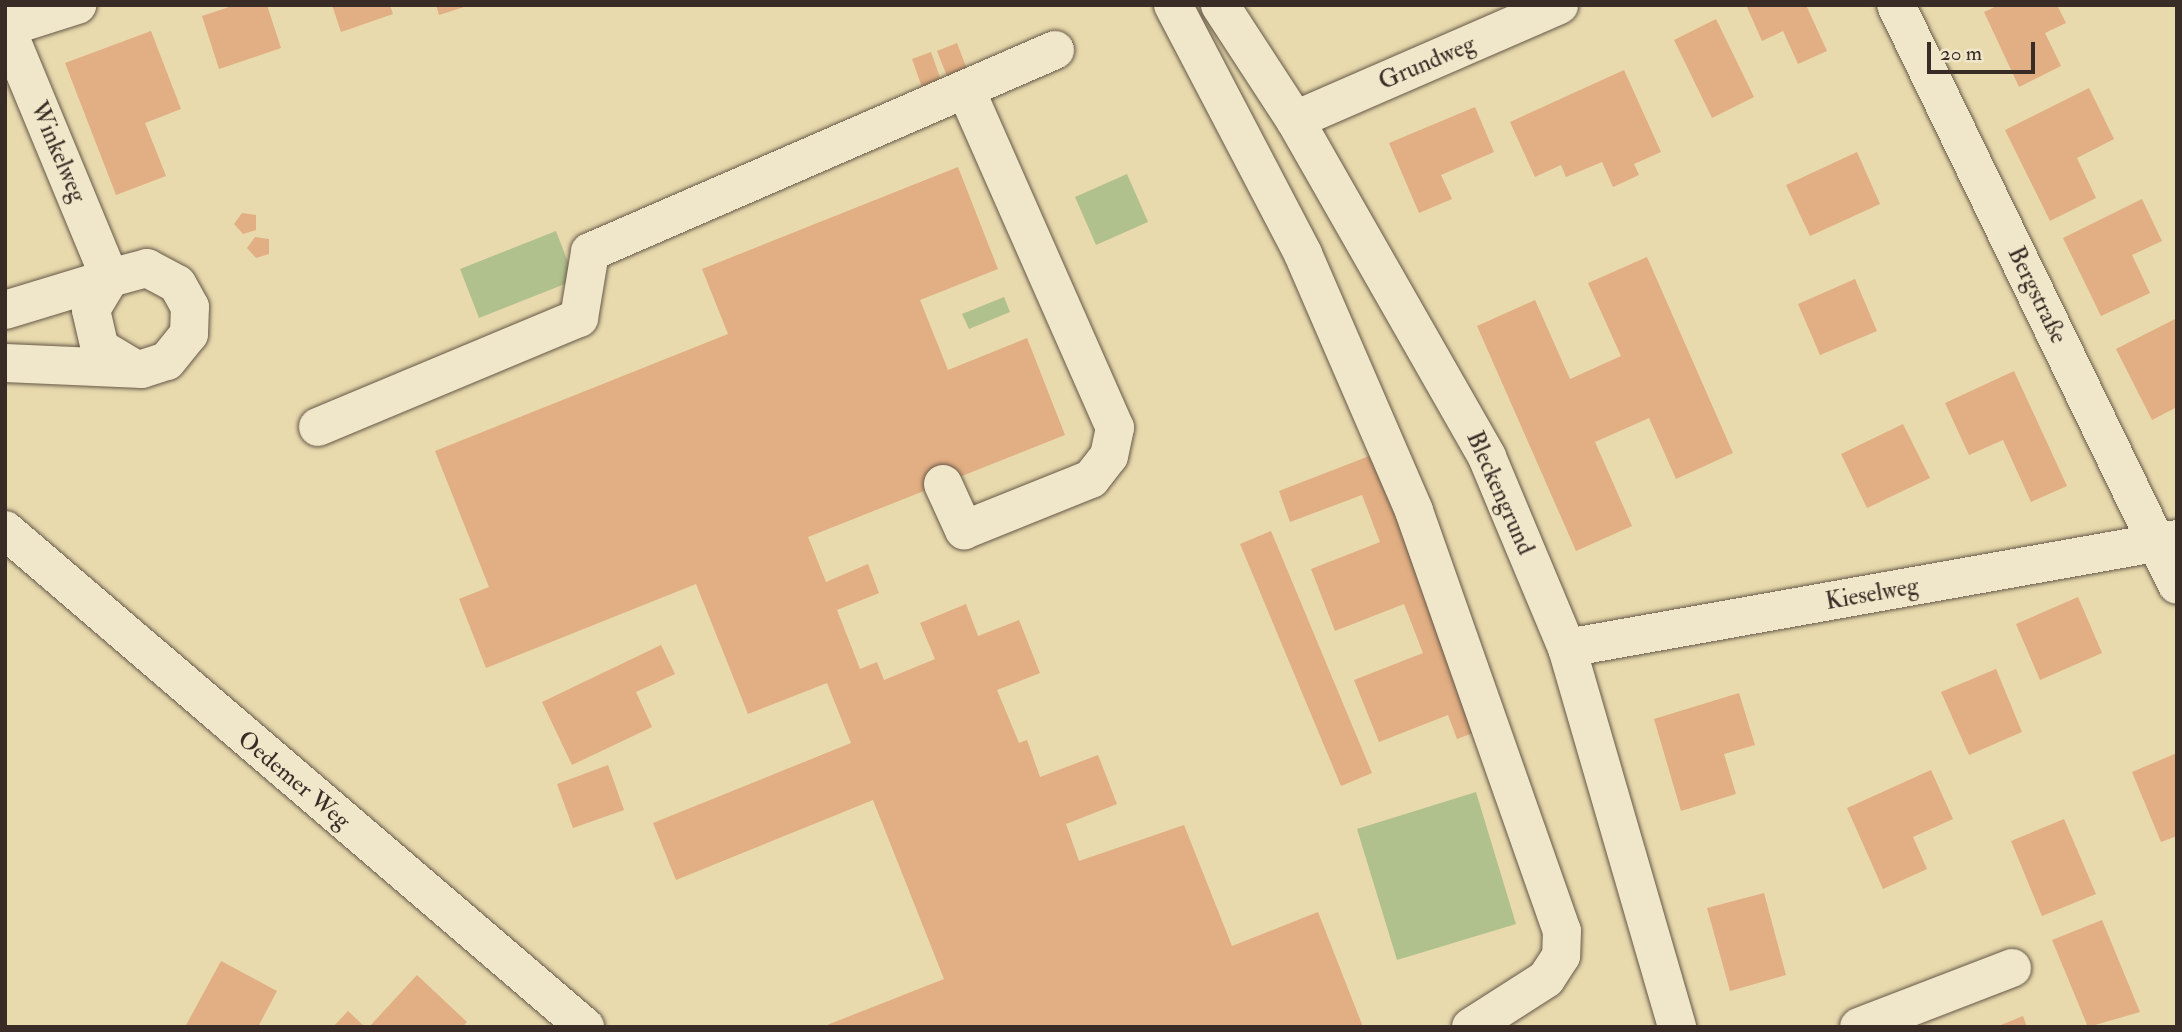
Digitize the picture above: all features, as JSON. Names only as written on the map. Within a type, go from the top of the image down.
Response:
[{"type":"street","points":[[6,27],[77,5]]},
{"type":"street","points":[[1173,5],[1303,254],[1414,511],[1562,931],[1561,956],[1546,979],[1471,1027]]},
{"type":"street","name":"Bleckengrund","points":[[1220,5],[1295,120],[1487,457],[1567,648],[1677,1027]]},
{"type":"street","name":"Grundweg","points":[[1295,120],[1559,5]]},
{"type":"street","name":"Bergstraße","points":[[1896,5],[2167,540],[2177,585]]},
{"type":"street","name":"Winkelweg","points":[[6,27],[110,278]]},
{"type":"street","points":[[318,427],[579,318],[590,252],[967,92],[1055,50]]},
{"type":"street","points":[[943,484],[964,530],[1091,480],[1109,457],[1115,428],[967,92]]},
{"type":"street","points":[[5,310],[136,268],[160,272],[177,284],[190,307],[189,334],[178,352],[159,365],[133,368],[5,363]]},
{"type":"street","points":[[110,278],[94,300],[92,330],[106,355],[133,368]]},
{"type":"street","name":"Oedemer Weg","points":[[5,530],[585,1027]]},
{"type":"street","name":"Kieselweg","points":[[1567,648],[2167,540]]},
{"type":"street","points":[[1859,1027],[2012,968]]},
{"type":"green space","points":[[1127,174],[1148,222],[1096,245],[1075,197]]},
{"type":"green space","points":[[556,231],[575,280],[479,318],[460,269]]},
{"type":"green space","points":[[1004,297],[1010,312],[969,329],[962,314]]},
{"type":"green space","points":[[1476,792],[1516,924],[1397,960],[1357,829]]},
{"type":"building","points":[[235,5],[267,5],[281,48],[219,69],[202,16]]},
{"type":"building","points":[[332,5],[390,5],[393,14],[341,32]]},
{"type":"building","points":[[436,5],[467,5],[467,6],[439,15]]},
{"type":"building","points":[[1746,5],[1806,5],[1827,51],[1798,64],[1783,31],[1762,41]]},
{"type":"building","points":[[1999,5],[2057,5],[2066,23],[2045,33],[2061,66],[2019,87],[1984,12]]},
{"type":"building","points":[[1716,19],[1754,97],[1712,118],[1674,40]]},
{"type":"building","points":[[151,31],[181,109],[145,123],[166,176],[116,195],[65,63]]},
{"type":"building","points":[[957,43],[970,77],[950,84],[937,51]]},
{"type":"building","points":[[931,52],[943,86],[924,93],[912,59]]},
{"type":"building","points":[[1624,70],[1661,152],[1634,164],[1639,175],[1613,187],[1602,162],[1566,177],[1561,165],[1535,177],[1510,122]]},
{"type":"building","points":[[2089,88],[2114,139],[2077,158],[2096,198],[2050,221],[2005,130]]},
{"type":"building","points":[[1475,107],[1494,152],[1441,175],[1452,199],[1419,213],[1389,143]]},
{"type":"building","points":[[1857,152],[1880,204],[1810,236],[1786,185]]},
{"type":"building","points":[[958,167],[998,269],[920,300],[948,370],[1027,338],[1065,435],[808,537],[826,582],[868,564],[879,593],[837,610],[860,669],[877,662],[884,680],[935,659],[920,623],[966,604],[978,636],[1019,620],[1040,673],[997,690],[1019,743],[1027,740],[1040,777],[1098,755],[1117,804],[1066,824],[1079,861],[1184,825],[1232,946],[1318,912],[1363,1027],[822,1027],[944,979],[873,800],[676,880],[653,823],[851,743],[827,683],[748,714],[696,584],[486,668],[459,599],[489,587],[435,451],[728,334],[702,269]]},
{"type":"building","points":[[2142,199],[2162,241],[2132,255],[2150,293],[2101,316],[2063,238]]},
{"type":"building","points":[[242,213],[256,215],[256,230],[243,234],[234,224]]},
{"type":"building","points":[[255,237],[269,239],[269,254],[256,258],[247,248]]},
{"type":"building","points":[[1647,257],[1733,453],[1676,479],[1649,418],[1595,442],[1632,526],[1576,551],[1477,326],[1535,300],[1570,379],[1621,356],[1588,283]]},
{"type":"building","points":[[1855,279],[1877,331],[1820,355],[1798,304]]},
{"type":"building","points":[[2177,318],[2177,407],[2152,420],[2116,349]]},
{"type":"building","points":[[2014,371],[2067,486],[2031,502],[2003,440],[1969,455],[1945,403]]},
{"type":"building","points":[[1903,424],[1930,478],[1867,508],[1841,454]]},
{"type":"building","points":[[1377,453],[1484,729],[1457,739],[1448,715],[1379,742],[1354,680],[1423,653],[1404,604],[1335,631],[1311,569],[1380,542],[1362,495],[1290,522],[1279,491]]},
{"type":"building","points":[[1271,531],[1372,773],[1341,786],[1240,544]]},
{"type":"building","points":[[2078,597],[2102,653],[2040,680],[2016,624]]},
{"type":"building","points":[[661,645],[675,674],[636,692],[652,727],[572,765],[542,702]]},
{"type":"building","points":[[1996,669],[2022,732],[1969,755],[1941,692]]},
{"type":"building","points":[[1739,693],[1755,745],[1724,754],[1736,794],[1681,811],[1654,719]]},
{"type":"building","points":[[2177,753],[2177,836],[2161,842],[2132,772]]},
{"type":"building","points":[[608,765],[624,810],[573,828],[557,784]]},
{"type":"building","points":[[1931,770],[1953,819],[1913,837],[1927,869],[1883,889],[1847,808]]},
{"type":"building","points":[[2064,819],[2096,894],[2042,916],[2011,841]]},
{"type":"building","points":[[1764,893],[1786,975],[1730,991],[1707,908]]},
{"type":"building","points":[[2102,920],[2140,1012],[2088,1027],[2052,940]]},
{"type":"building","points":[[221,961],[277,991],[258,1027],[185,1027]]},
{"type":"building","points":[[417,975],[467,1022],[462,1027],[369,1027]]},
{"type":"building","points":[[348,1011],[365,1027],[333,1027]]},
{"type":"building","points":[[2023,1016],[2027,1027],[1996,1027]]}]
